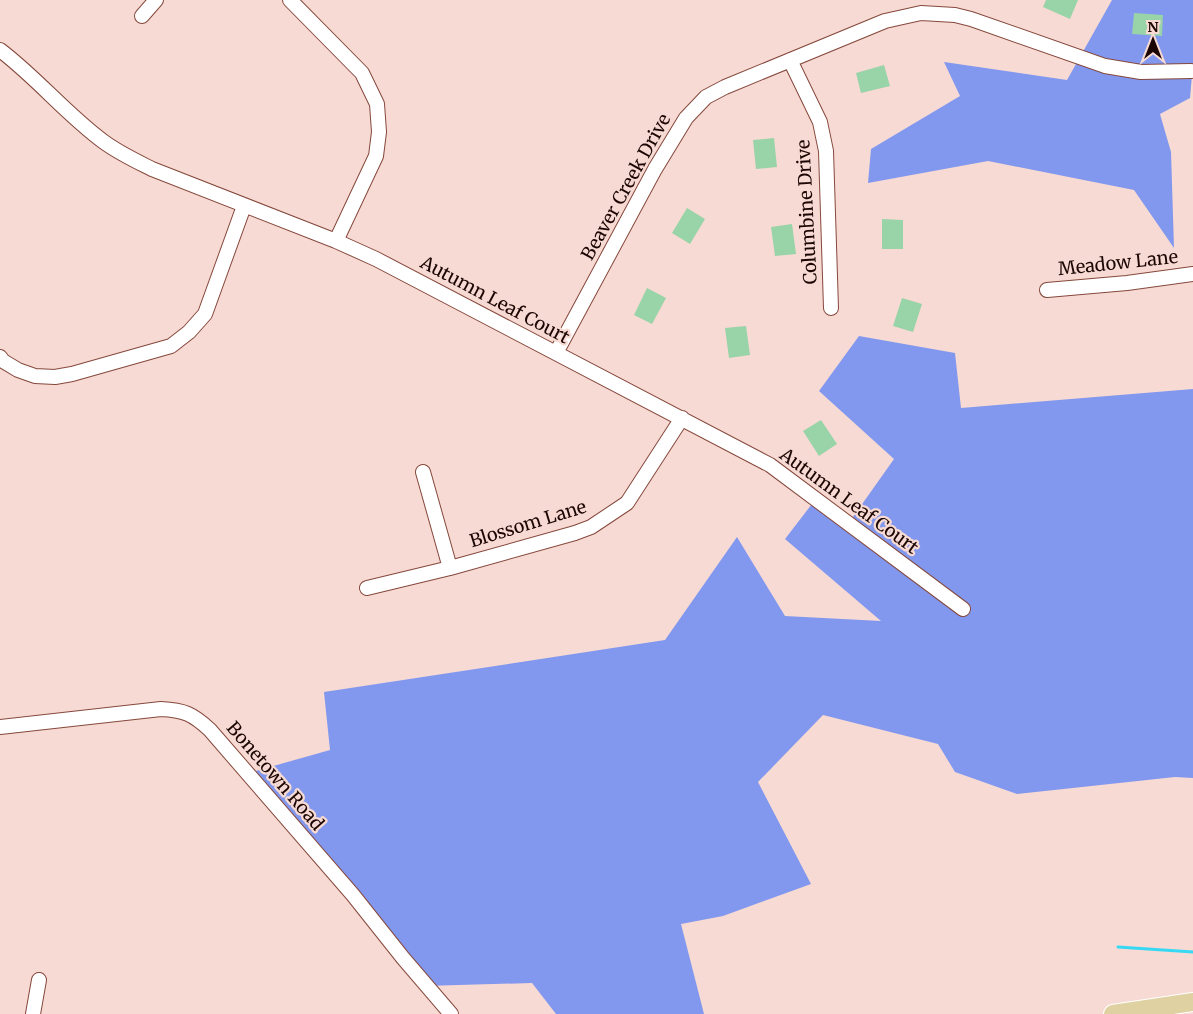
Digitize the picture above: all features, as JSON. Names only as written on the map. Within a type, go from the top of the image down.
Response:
[{"type":"main road","points":[[1113,1014],[1193,1002]]},
{"type":"street","points":[[142,16],[156,0]]},
{"type":"street","points":[[290,0],[362,73],[377,104],[378,132],[376,156],[336,242]]},
{"type":"street","name":"Beaver Creek Drive","points":[[556,353],[654,168],[686,118],[706,97],[724,87],[921,7],[971,19],[1105,66],[1141,72],[1192,71]]},
{"type":"street","name":"Autumn Leaf Court","points":[[0,50],[106,144],[152,169],[376,259],[770,465],[963,609]]},
{"type":"street","name":"Columbine Drive","points":[[790,60],[820,122],[826,151],[831,308]]},
{"type":"street","points":[[0,356],[3,361],[18,370],[36,376],[55,377],[171,346],[189,332],[205,314],[244,206]]},
{"type":"street","name":"Meadow Lane","points":[[1047,290],[1127,283],[1193,274]]},
{"type":"street","name":"Blossom Lane","points":[[367,588],[450,568],[591,527],[627,503],[682,418]]},
{"type":"street","points":[[423,472],[450,568]]},
{"type":"street","name":"Bonetown Road","points":[[0,727],[161,709],[174,709],[192,714],[210,730],[354,895],[403,958],[451,1014]]},
{"type":"street","points":[[33,1014],[39,980]]},
{"type":"shaded area","points":[[1112,0],[1193,0],[1193,64],[1190,98],[1160,114],[1171,152],[1174,248],[1134,190],[988,161],[868,183],[871,149],[960,96],[944,62],[1067,80]]},
{"type":"shaded area","points":[[859,336],[955,353],[961,408],[1193,389],[1193,778],[1175,777],[1017,794],[955,772],[938,744],[823,715],[758,782],[811,884],[723,916],[681,924],[704,1014],[556,1014],[532,983],[424,986],[245,774],[330,750],[324,692],[665,640],[737,537],[785,616],[881,621],[785,539],[815,500],[848,524],[894,459],[819,391]]},
{"type":"building","points":[[1046,0],[1078,0],[1070,19],[1043,7]]},
{"type":"building","points":[[1134,13],[1163,15],[1162,36],[1132,34]]},
{"type":"building","points":[[884,65],[890,86],[861,93],[856,73]]},
{"type":"building","points":[[774,138],[777,167],[756,169],[753,140]]},
{"type":"building","points":[[687,208],[705,219],[690,244],[672,233]]},
{"type":"building","points":[[882,219],[903,220],[903,249],[882,249]]},
{"type":"building","points":[[792,224],[796,254],[775,256],[771,227]]},
{"type":"building","points":[[647,288],[666,298],[652,324],[634,315]]},
{"type":"building","points":[[902,298],[922,304],[913,332],[893,326]]},
{"type":"building","points":[[746,326],[750,355],[729,358],[725,328]]},
{"type":"building","points":[[821,420],[837,444],[819,456],[803,431]]},
{"type":"waterway","points":[[1118,947],[1193,952]]}]
